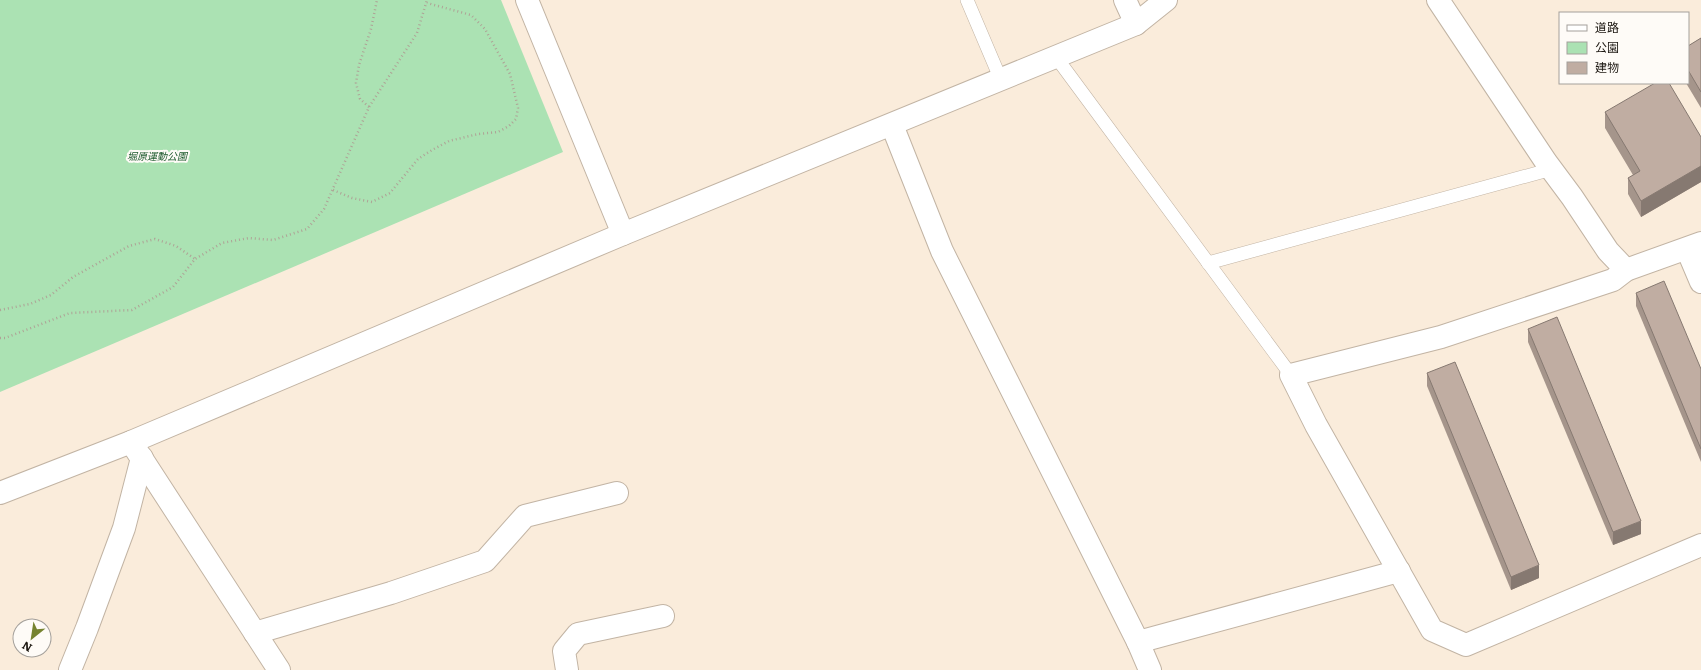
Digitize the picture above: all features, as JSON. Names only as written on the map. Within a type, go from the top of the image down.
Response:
[{"type":"street","points":[[527,0],[623,234]]},
{"type":"street","points":[[1125,0],[1136,24]]},
{"type":"street","points":[[0,493],[137,450],[623,234],[1136,24],[1166,0]]},
{"type":"street","points":[[1438,0],[1608,251],[1626,270]]},
{"type":"street","points":[[892,124],[942,251],[1138,642],[1150,670]]},
{"type":"street","points":[[1701,282],[1694,246],[1626,270],[1613,280],[1440,337],[1291,374],[1316,425],[1400,571],[1432,630],[1466,645],[1701,545]]},
{"type":"street","points":[[137,450],[279,670]]},
{"type":"street","points":[[70,670],[88,628],[124,528],[137,450]]},
{"type":"street","points":[[255,633],[391,593],[485,561],[525,516],[617,492]]},
{"type":"street","points":[[1138,642],[1400,571]]},
{"type":"street","points":[[567,670],[564,651],[578,634],[663,616]]},
{"type":"lane","points":[[967,0],[1001,80]]},
{"type":"lane","points":[[1056,57],[1291,374]]},
{"type":"lane","points":[[1208,263],[1552,169]]},
{"type":"path","points":[[369,107],[360,99],[356,83],[358,65],[371,29],[377,0]]},
{"type":"path","points":[[0,338],[5,338],[70,313],[132,310],[173,287],[195,259],[222,243],[249,238],[273,240],[307,229],[324,209],[369,107],[417,33],[427,2],[471,15],[485,29],[510,74],[518,108],[516,119],[509,126],[498,132],[478,134],[449,141],[432,150],[418,159],[390,193],[372,202],[352,198],[333,190]]},
{"type":"path","points":[[0,310],[30,304],[51,295],[73,277],[128,246],[155,240],[176,246],[195,259]]},
{"type":"green space","name":"堀原運動公園","points":[[0,0],[501,0],[563,152],[0,392]]},
{"type":"building","points":[[1701,38],[1701,92],[1689,72],[1689,45]]},
{"type":"building","points":[[1653,84],[1670,84],[1701,137],[1701,166],[1641,201],[1628,178],[1640,171],[1605,112]]},
{"type":"building","points":[[1664,281],[1701,369],[1701,449],[1636,293]]},
{"type":"building","points":[[1557,317],[1641,521],[1613,532],[1528,329]]},
{"type":"building","points":[[1455,362],[1539,565],[1511,577],[1427,373]]}]
